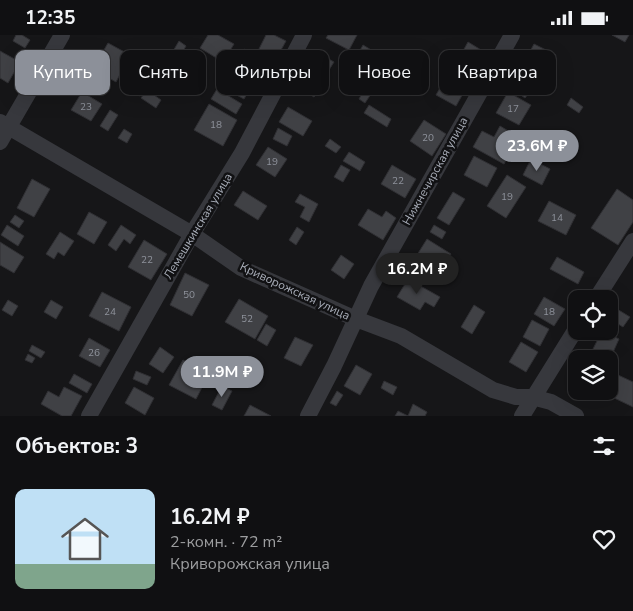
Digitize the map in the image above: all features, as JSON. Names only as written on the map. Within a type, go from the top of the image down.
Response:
[{"type":"street","points":[[0,142],[4,124],[62,35]]},
{"type":"street","name":"Лемешкинская улица","points":[[89,416],[192,234],[242,153],[304,35]]},
{"type":"street","name":"Нижнечирская улица","points":[[308,416],[356,319],[370,286],[512,35]]},
{"type":"street","name":"Криворожская улица","points":[[4,124],[192,234],[241,268],[401,337],[492,390],[516,397],[532,397],[551,402],[576,416]]},
{"type":"street","points":[[602,290],[633,241]]},
{"type":"street","points":[[522,416],[569,340]]},
{"type":"building","points":[[16,35],[22,35],[30,40],[25,48],[13,41]]},
{"type":"building","points":[[208,35],[218,35],[234,44],[230,50],[216,50],[216,58],[200,48]]},
{"type":"building","points":[[266,35],[274,35],[286,41],[281,50],[259,49]]},
{"type":"building","points":[[328,35],[357,35],[349,50],[326,38]]},
{"type":"building","points":[[612,35],[629,35],[625,42]]},
{"type":"building","points":[[179,41],[186,46],[184,50],[174,50]]},
{"type":"building","points":[[468,42],[481,50],[464,50]]},
{"type":"building","points":[[108,43],[121,50],[120,74],[116,82],[110,79],[110,50],[104,50]]},
{"type":"building","points":[[534,44],[546,50],[531,50]]},
{"type":"building","points":[[363,45],[371,50],[360,50]]},
{"type":"building","points":[[0,51],[15,59],[15,71],[8,83],[0,78]]},
{"type":"building","points":[[329,59],[334,62],[329,70]]},
{"type":"building","points":[[439,90],[439,95],[462,95],[456,106],[436,95]]},
{"type":"building","points":[[216,91],[216,95],[227,95],[242,104],[236,114],[211,99]]},
{"type":"building","points":[[80,95],[87,95],[102,104],[91,121],[71,110]]},
{"type":"building","points":[[143,95],[154,95],[161,100],[156,108],[141,98]]},
{"type":"building","points":[[237,95],[246,95],[244,99]]},
{"type":"building","points":[[361,95],[370,95],[365,103],[359,99]]},
{"type":"building","points":[[506,95],[513,95],[531,105],[519,125],[496,113]]},
{"type":"building","points":[[571,98],[583,107],[579,113],[567,105]]},
{"type":"building","points":[[209,104],[237,120],[223,146],[194,130]]},
{"type":"building","points":[[369,105],[391,119],[387,127],[364,113]]},
{"type":"building","points":[[288,107],[312,121],[303,136],[279,122]]},
{"type":"building","points":[[110,110],[118,115],[108,131],[100,126]]},
{"type":"building","points":[[424,120],[446,134],[432,156],[410,141]]},
{"type":"building","points":[[500,126],[515,135],[511,143],[515,145],[504,164],[473,147],[482,131],[494,137]]},
{"type":"building","points":[[278,128],[292,136],[287,146],[273,139]]},
{"type":"building","points":[[124,129],[132,134],[127,143],[118,138]]},
{"type":"building","points":[[330,139],[341,147],[336,153],[325,146]]},
{"type":"building","points":[[268,147],[287,159],[275,177],[256,165]]},
{"type":"building","points":[[349,152],[365,162],[360,171],[343,161]]},
{"type":"building","points":[[474,156],[497,168],[487,187],[464,175]]},
{"type":"building","points":[[531,159],[550,169],[542,185],[523,175]]},
{"type":"building","points":[[341,165],[350,170],[343,182],[334,177]]},
{"type":"building","points":[[392,165],[416,179],[405,198],[381,184]]},
{"type":"building","points":[[507,175],[526,187],[506,218],[487,206]]},
{"type":"building","points":[[32,179],[50,189],[34,217],[17,208]]},
{"type":"building","points":[[617,189],[633,200],[633,222],[618,245],[591,228]]},
{"type":"building","points":[[243,191],[267,206],[258,220],[234,205]]},
{"type":"building","points":[[453,192],[465,199],[449,225],[437,218]]},
{"type":"building","points":[[300,194],[318,204],[309,222],[300,217],[305,207],[295,202]]},
{"type":"building","points":[[549,201],[576,215],[566,235],[538,221]]},
{"type":"building","points":[[368,209],[382,217],[386,211],[396,218],[383,240],[358,225]]},
{"type":"building","points":[[89,212],[107,222],[94,244],[77,234]]},
{"type":"building","points":[[15,215],[24,221],[19,228],[10,222]]},
{"type":"building","points":[[7,225],[24,236],[18,246],[1,235]]},
{"type":"building","points":[[121,225],[136,235],[130,244],[124,239],[116,251],[108,245]]},
{"type":"building","points":[[434,225],[446,232],[442,239],[430,232]]},
{"type":"building","points":[[297,227],[304,232],[296,245],[289,240]]},
{"type":"building","points":[[60,232],[74,241],[64,256],[58,252],[54,259],[46,254]]},
{"type":"building","points":[[427,239],[451,254],[444,265],[435,259],[432,264],[417,255]]},
{"type":"building","points":[[144,240],[167,254],[151,280],[128,267]]},
{"type":"building","points":[[0,242],[24,257],[14,273],[0,265]]},
{"type":"building","points":[[341,255],[354,264],[344,279],[331,270]]},
{"type":"building","points":[[557,257],[584,272],[578,284],[550,269]]},
{"type":"building","points":[[185,273],[209,285],[192,316],[170,305]]},
{"type":"building","points":[[408,279],[440,297],[434,307],[425,302],[420,310],[397,297]]},
{"type":"building","points":[[102,292],[131,307],[119,331],[89,316]]},
{"type":"building","points":[[544,297],[565,309],[554,326],[534,314]]},
{"type":"building","points":[[239,299],[268,316],[255,339],[225,322]]},
{"type":"building","points":[[8,300],[18,306],[12,316],[2,310]]},
{"type":"building","points":[[51,300],[63,307],[56,319],[44,312]]},
{"type":"building","points":[[474,305],[485,312],[472,334],[461,327]]},
{"type":"building","points":[[618,310],[630,317],[623,327],[618,324]]},
{"type":"building","points":[[532,320],[549,329],[540,346],[523,337]]},
{"type":"building","points":[[266,324],[276,330],[267,346],[257,340]]},
{"type":"building","points":[[295,337],[313,345],[301,366],[284,358]]},
{"type":"building","points":[[89,338],[110,350],[100,367],[79,356]]},
{"type":"building","points":[[619,339],[614,350],[592,350],[598,340]]},
{"type":"building","points":[[521,342],[538,352],[526,372],[509,362]]},
{"type":"building","points":[[32,345],[45,352],[41,358],[29,351]]},
{"type":"building","points":[[160,347],[174,357],[163,373],[149,364]]},
{"type":"building","points":[[28,354],[35,358],[32,363],[25,360]]},
{"type":"building","points":[[183,360],[209,374],[196,399],[169,385]]},
{"type":"building","points":[[356,365],[372,374],[360,395],[344,386]]},
{"type":"building","points":[[136,371],[151,377],[147,385],[133,379]]},
{"type":"building","points":[[74,374],[92,384],[87,393],[69,383]]},
{"type":"building","points":[[618,375],[633,382],[633,407],[618,400]]},
{"type":"building","points":[[384,381],[397,387],[393,395],[381,388]]},
{"type":"building","points":[[222,386],[232,391],[222,410],[212,405]]},
{"type":"building","points":[[64,387],[82,396],[71,416],[62,416],[41,404],[48,391],[59,397]]},
{"type":"building","points":[[134,387],[154,398],[145,415],[125,403]]},
{"type":"building","points":[[337,391],[343,395],[336,406],[330,403]]},
{"type":"building","points":[[413,404],[427,412],[425,416],[408,416]]},
{"type":"building","points":[[250,405],[271,416],[244,416]]},
{"type":"building","points":[[398,411],[408,416],[395,416]]}]
